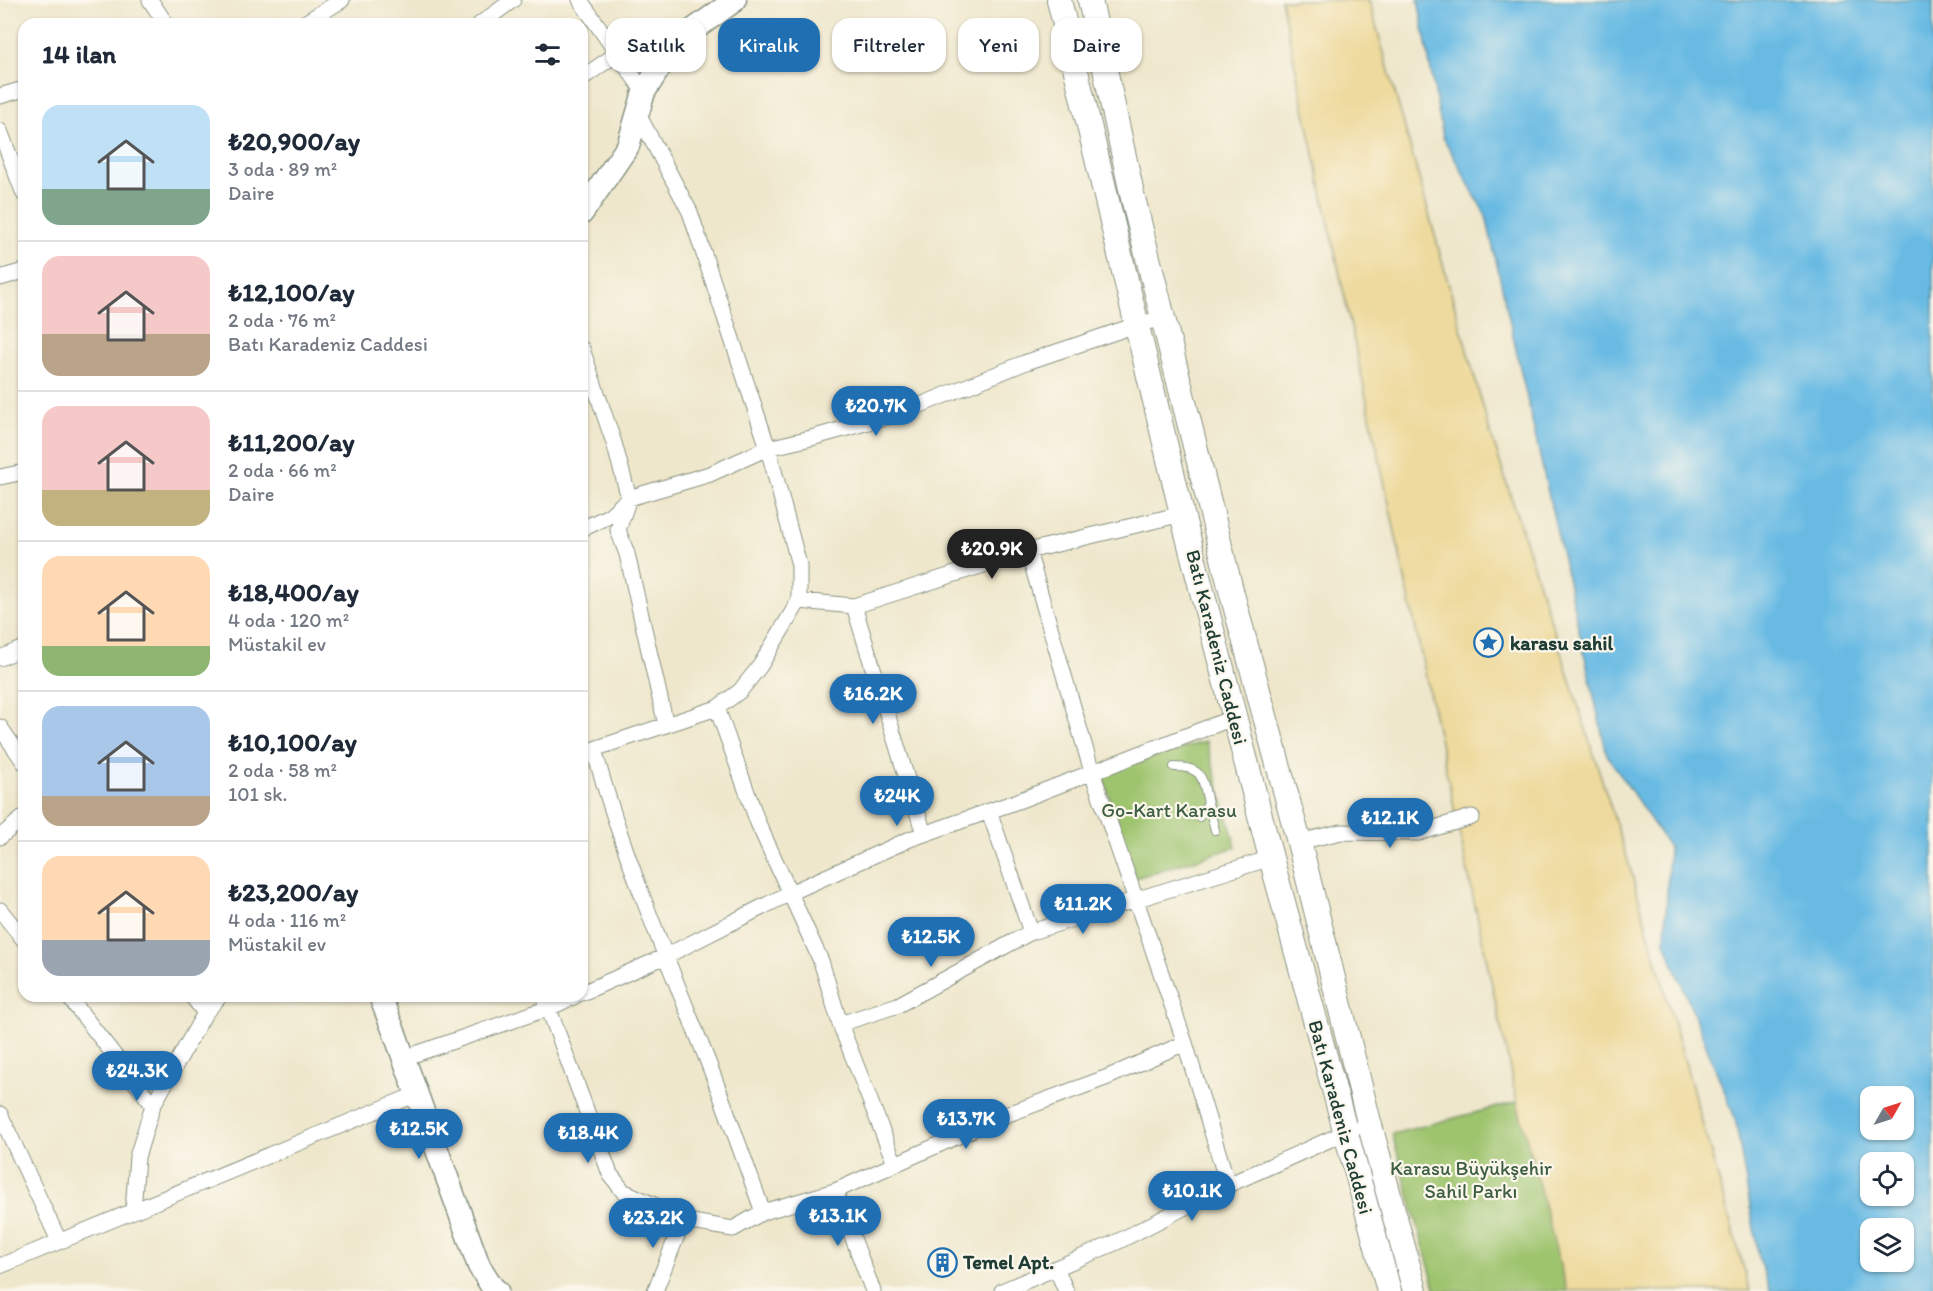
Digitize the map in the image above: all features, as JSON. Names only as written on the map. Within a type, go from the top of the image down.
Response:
[{"type":"main road","name":"Batı Karadeniz Caddesi","points":[[1059,0],[1182,514],[1271,858],[1389,1291]]},
{"type":"main road","name":"Batı Karadeniz Caddesi","points":[[1090,0],[1133,198],[1163,318],[1369,1122],[1415,1291]]},
{"type":"street","points":[[150,0],[161,18]]},
{"type":"street","points":[[313,18],[342,0]]},
{"type":"street","points":[[488,18],[513,0]]},
{"type":"street","points":[[580,0],[606,36]]},
{"type":"street","points":[[588,204],[628,146],[641,103],[675,43],[734,0]]},
{"type":"street","points":[[588,74],[606,61]]},
{"type":"street","points":[[627,72],[690,212],[768,448],[799,565],[799,601],[760,666],[740,691],[717,708],[588,751],[734,1130],[763,1212]]},
{"type":"street","points":[[0,96],[18,91]]},
{"type":"street","points":[[0,131],[18,178]]},
{"type":"street","points":[[0,278],[18,273]]},
{"type":"street","points":[[588,526],[609,516],[628,498],[710,474],[768,448],[902,413],[1024,363],[1163,318]]},
{"type":"street","points":[[588,367],[614,443],[628,498],[618,530],[627,554],[666,725]]},
{"type":"street","points":[[0,477],[18,473]]},
{"type":"street","points":[[799,601],[854,606],[1028,551],[1182,514]]},
{"type":"street","points":[[1028,551],[1092,772],[1185,1043],[1228,1185]]},
{"type":"street","points":[[854,606],[924,834]]},
{"type":"street","points":[[0,658],[18,650]]},
{"type":"street","points":[[717,708],[758,823],[821,961],[840,1024],[895,1164]]},
{"type":"street","points":[[588,990],[666,956],[790,892],[924,834],[1235,717]]},
{"type":"street","points":[[0,727],[18,753]]},
{"type":"street","points":[[989,811],[1031,932]]},
{"type":"street","points":[[1299,842],[1341,832],[1418,833],[1472,818]]},
{"type":"street","points":[[0,837],[18,822]]},
{"type":"street","points":[[840,1024],[898,1005],[1031,932],[1271,858]]},
{"type":"street","points":[[0,910],[18,932]]},
{"type":"street","points":[[73,1002],[153,1105]]},
{"type":"street","points":[[197,1002],[205,1013]]},
{"type":"street","points":[[133,1211],[137,1157],[153,1105],[205,1013],[215,1002]]},
{"type":"street","points":[[382,1002],[479,1266],[494,1290]]},
{"type":"street","points":[[404,1058],[547,1002],[610,1174],[624,1191],[692,1222],[733,1229],[763,1212],[835,1191],[1003,1116],[1108,1077],[1185,1043]]},
{"type":"street","points":[[0,1266],[417,1094]]},
{"type":"street","points":[[0,1114],[59,1241]]},
{"type":"street","points":[[1002,1291],[1117,1242],[1228,1185],[1369,1122]]},
{"type":"street","points":[[835,1191],[873,1291]]},
{"type":"street","points":[[655,1291],[684,1218]]},
{"type":"street","points":[[1056,1269],[1066,1291]]},
{"type":"lane","points":[[1174,767],[1190,767],[1201,775],[1215,830]]},
{"type":"lane","points":[[1198,817],[1208,803]]},
{"type":"green space","name":"Go-Kart Karasu","points":[[1206,741],[1236,847],[1135,878],[1102,773]]},
{"type":"green space","name":"Karasu Büyükşehir Sahil Parkı","points":[[1517,1102],[1567,1291],[1436,1291],[1392,1134]]},
{"type":"sand","name":"karasu sahil","points":[[1281,0],[1369,0],[1488,425],[1628,861],[1750,1291],[1567,1291],[1517,1102]]},
{"type":"water","points":[[1418,0],[1933,0],[1933,1291],[1770,1291],[1759,1258],[1735,1118],[1665,942],[1669,847],[1607,755],[1486,216],[1443,137]]},
{"type":"place","name":"karasu sahil","points":[[1489,643]]},
{"type":"place","name":"Temel Apt.","points":[[942,1262]]}]
